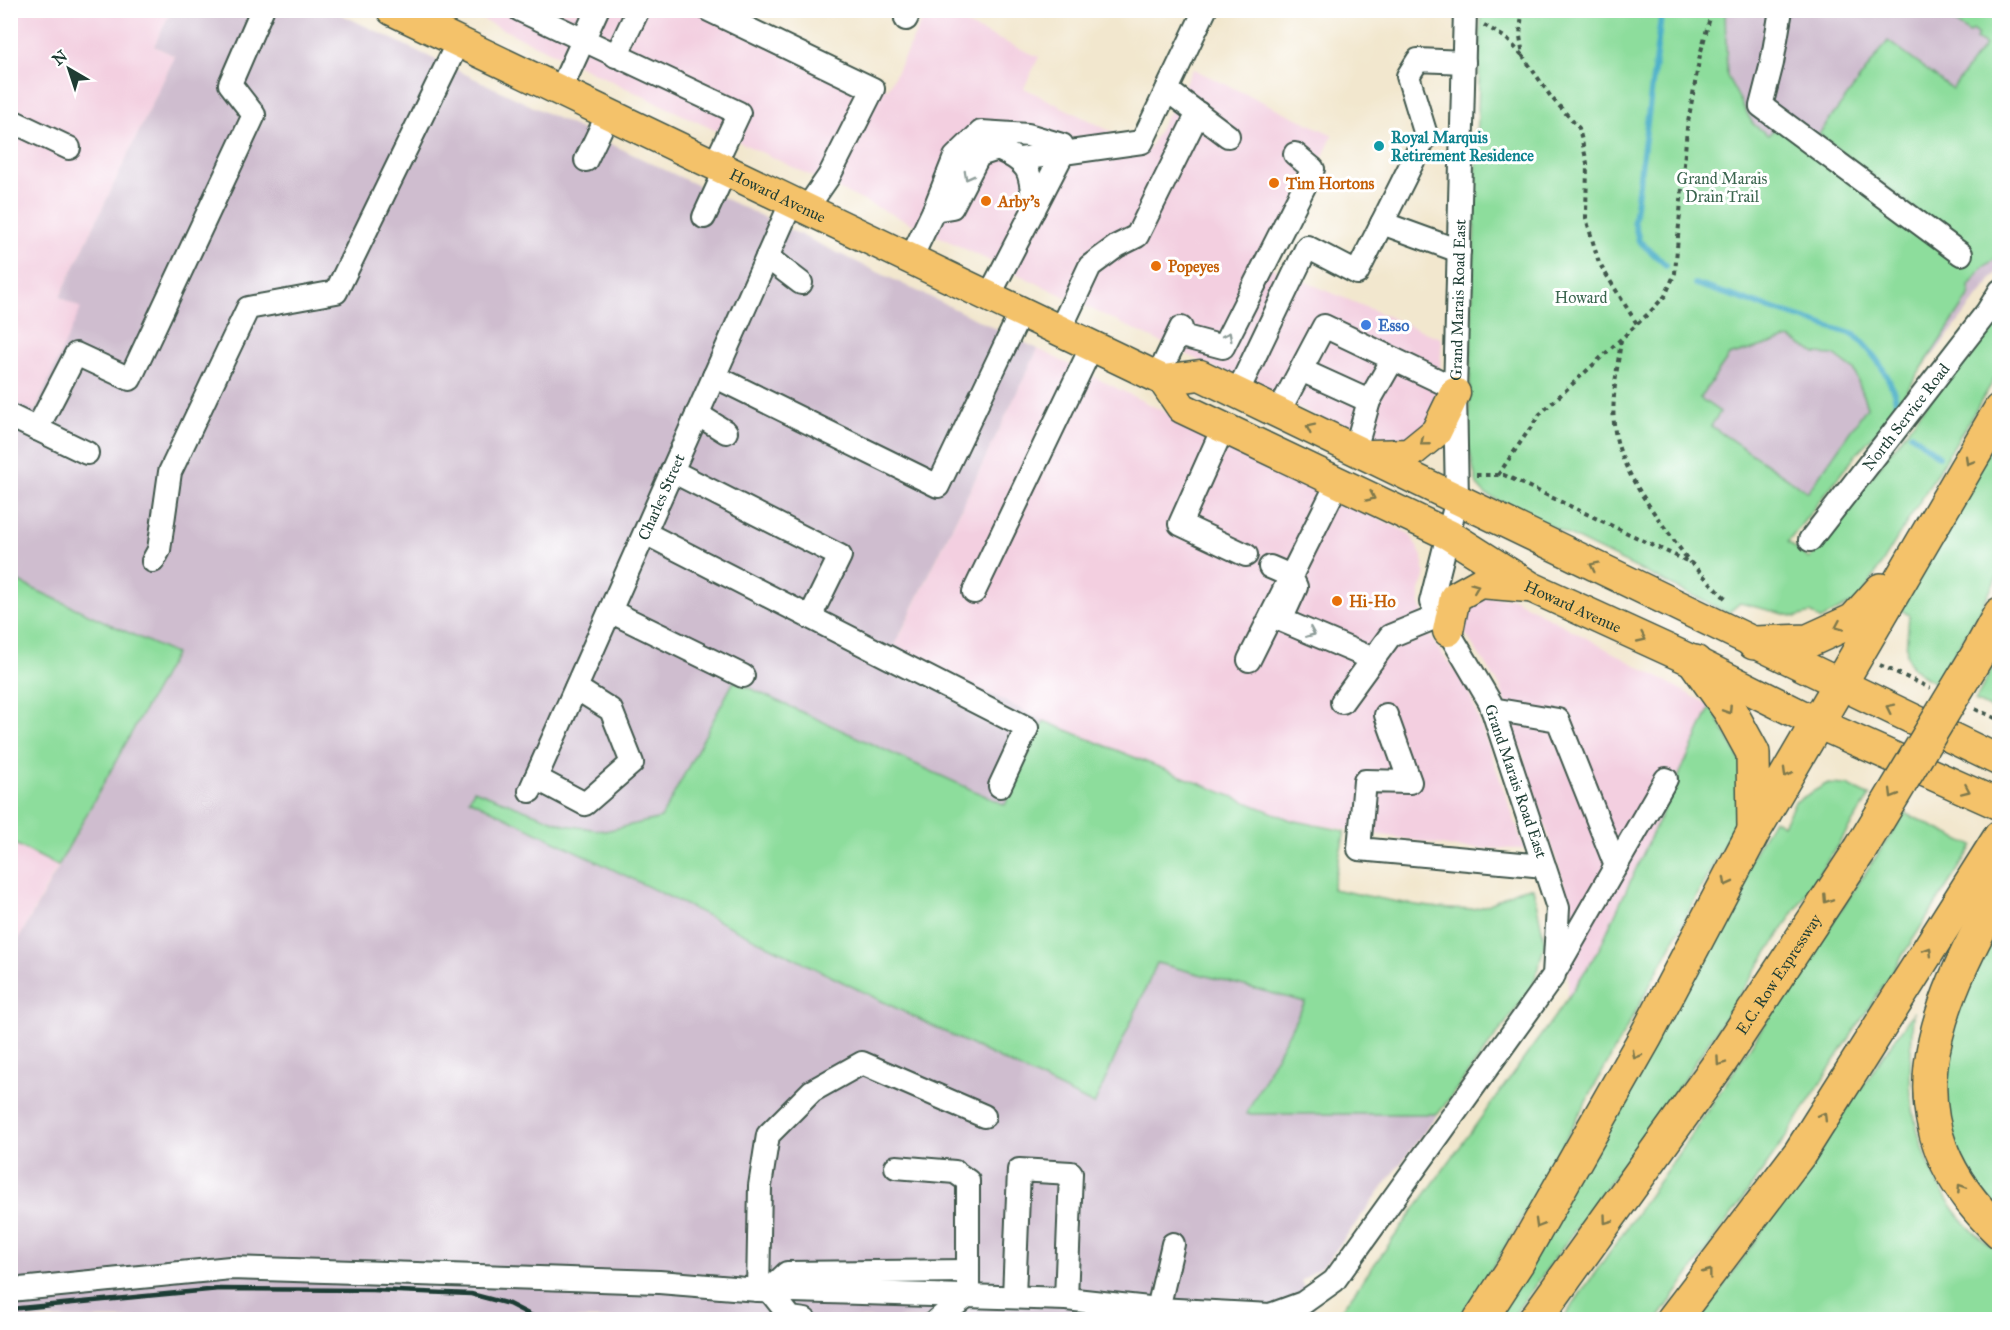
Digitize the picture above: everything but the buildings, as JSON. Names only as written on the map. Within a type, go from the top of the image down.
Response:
[{"type":"highway","points":[[1480,1320],[1517,1263],[1646,1036],[1754,831],[1841,684],[1911,558],[2000,410]]},
{"type":"highway","points":[[1754,643],[1808,640],[1854,620],[1911,558]]},
{"type":"highway","name":"E.C. Row Expressway","points":[[1535,1320],[1721,1061],[1860,850],[2000,614]]},
{"type":"highway","points":[[1695,662],[1730,711],[1753,753],[1754,831]]},
{"type":"highway","points":[[2000,837],[1989,890],[1944,1004],[1930,1058],[1928,1095],[1935,1130],[1946,1162],[1961,1189],[1982,1215],[2000,1232]]},
{"type":"highway","points":[[1673,1320],[1800,1153],[1989,890]]},
{"type":"main road","name":"Howard Avenue","points":[[392,10],[800,204],[1160,379],[1182,408],[1449,535],[1531,587],[1695,662],[1816,723],[2000,805]]},
{"type":"main road","points":[[1160,379],[1200,375],[2000,761]]},
{"type":"main road","points":[[1360,453],[1408,454],[1436,432],[1456,391]]},
{"type":"main road","points":[[1443,624],[1455,597],[1480,583],[1531,587]]},
{"type":"street","points":[[38,429],[76,354],[130,379],[254,115],[230,84],[262,10]]},
{"type":"street","points":[[520,10],[739,113],[704,218]]},
{"type":"street","points":[[560,91],[597,10]]},
{"type":"street","points":[[616,56],[638,10]]},
{"type":"street","name":"Charles Street","points":[[576,688],[611,710],[632,763],[585,804],[533,784],[767,257],[800,204],[829,176],[873,89],[709,10]]},
{"type":"street","points":[[934,210],[952,207],[979,155],[998,149],[1020,159],[1142,142],[1205,10]]},
{"type":"street","points":[[1781,10],[1772,63],[1761,105],[1961,254]]},
{"type":"street","name":"Grand Marais Road East","points":[[1473,16],[1464,62],[1456,391],[1457,499],[1431,602],[1492,709],[1558,908],[1554,975]]},
{"type":"street","points":[[153,561],[159,550],[170,472],[248,308],[336,292],[459,42]]},
{"type":"street","points":[[1237,393],[1306,247],[1357,273],[1426,135],[1408,76],[1418,60],[1464,62]]},
{"type":"street","points":[[1167,90],[1228,136]]},
{"type":"street","points":[[1060,330],[1090,266],[1117,246],[1137,236],[1198,113]]},
{"type":"street","points":[[586,160],[608,114]]},
{"type":"street","points":[[10,120],[69,148]]},
{"type":"street","points":[[911,258],[934,210],[955,157],[981,132],[1028,135],[1062,145],[1063,153],[989,296]]},
{"type":"street","points":[[1160,379],[1180,332],[1223,347],[1313,169],[1295,154]]},
{"type":"street","points":[[1020,159],[1029,174],[1034,210]]},
{"type":"street","points":[[1382,224],[1459,251]]},
{"type":"street","points":[[767,257],[801,283]]},
{"type":"street","name":"North Service Road","points":[[1810,540],[1987,312],[2000,291]]},
{"type":"street","points":[[714,376],[938,486],[1021,312]]},
{"type":"street","points":[[1278,413],[1324,326],[1456,391]]},
{"type":"street","points":[[974,592],[1092,346]]},
{"type":"street","points":[[1360,453],[1370,401],[1393,359]]},
{"type":"street","points":[[1301,370],[1370,401]]},
{"type":"street","points":[[697,414],[726,432]]},
{"type":"street","points":[[10,416],[87,453]]},
{"type":"street","points":[[1223,428],[1180,524],[1246,555]]},
{"type":"street","points":[[672,471],[840,556],[810,617]]},
{"type":"street","points":[[1249,660],[1338,482]]},
{"type":"street","points":[[645,533],[1027,728],[1000,786]]},
{"type":"street","points":[[1270,567],[1291,576],[1296,587],[1281,620],[1373,659]]},
{"type":"street","points":[[610,611],[744,676]]},
{"type":"street","points":[[1342,702],[1390,636],[1443,624]]},
{"type":"street","points":[[1492,709],[1558,720],[1616,866]]},
{"type":"street","points":[[1386,716],[1410,782],[1365,782],[1359,849],[1544,866]]},
{"type":"street","points":[[10,1290],[230,1268],[658,1282],[764,1290],[1066,1299],[1158,1309],[1270,1315],[1303,1303],[1334,1281],[1554,975],[1666,779]]},
{"type":"street","points":[[805,1320],[791,1318],[764,1290],[760,1186],[768,1135],[812,1092],[862,1063],[984,1116]]},
{"type":"street","points":[[896,1167],[955,1172],[968,1181],[968,1295]]},
{"type":"street","points":[[1014,1297],[1019,1170],[1071,1173],[1066,1299]]},
{"type":"street","points":[[1158,1309],[1173,1244]]},
{"type":"street","points":[[764,1290],[787,1273],[968,1271]]},
{"type":"street","points":[[937,1320],[968,1295]]},
{"type":"path","points":[[1522,10],[1520,36],[1523,56]]},
{"type":"path","points":[[1498,475],[1540,414],[1665,296],[1675,273],[1687,128],[1700,55],[1712,10]]},
{"type":"path","points":[[1473,16],[1506,38],[1523,56],[1551,97],[1579,128],[1587,164],[1586,218],[1599,263],[1637,324]]},
{"type":"path","points":[[1621,339],[1613,404],[1618,444],[1636,484],[1691,563],[1726,600],[1736,606]]},
{"type":"path","points":[[1476,475],[1504,475],[1691,563]]},
{"type":"shaded area","points":[[11,11],[171,11],[154,46],[175,56],[60,297],[82,308],[34,412],[11,401]]},
{"type":"shaded area","points":[[171,11],[334,11],[1038,349],[895,645],[1044,721],[1005,805],[734,681],[661,818],[605,831],[565,825],[470,799],[1093,1105],[1157,963],[1306,1002],[1247,1114],[1438,1114],[1326,1263],[1301,1281],[1319,1319],[11,1319],[11,953],[175,655],[11,578],[11,401],[35,411],[81,308],[60,297],[175,56],[154,46]]},
{"type":"shaded area","points":[[464,11],[723,11],[888,89],[927,11],[935,11],[1039,57],[1024,88],[1148,150],[1193,69],[1333,135],[1270,267],[1442,339],[1437,416],[1412,444],[1375,443]]},
{"type":"shaded area","points":[[1725,11],[1999,11],[1999,270],[1788,542],[1634,405],[1820,175],[1753,124],[1727,76]]},
{"type":"shaded area","points":[[1038,349],[1410,534],[1423,558],[1425,577],[1420,591],[1420,604],[1430,636],[1448,662],[1464,678],[1525,849],[1459,848],[1291,820],[1044,721],[895,646]]},
{"type":"shaded area","points":[[1485,597],[1513,598],[1711,706],[1599,949],[1568,998],[1568,897],[1500,686],[1464,632],[1466,611]]},
{"type":"shaded area","points":[[11,842],[58,866],[11,953]]},
{"type":"green space","points":[[1481,11],[1725,11],[1727,76],[1753,124],[1768,135],[1777,127],[1970,252],[1819,134],[1888,41],[1952,89],[1985,45],[1976,39],[1978,35],[1972,30],[1969,33],[1939,11],[1999,11],[1999,256],[1982,268],[1969,286],[1970,295],[1888,420],[1857,453],[1788,542],[1809,559],[1997,312],[2000,314],[1999,372],[1860,599],[1820,620],[1811,613],[1796,617],[1740,603],[1728,613],[1485,494],[1477,485],[1468,444]],"holes":[[[1790,338],[1816,354],[1834,355],[1854,370],[1867,407],[1808,492],[1711,426],[1720,412],[1700,398],[1729,356]]]},
{"type":"green space","points":[[1999,432],[1999,573],[1978,615],[1936,683],[1915,670],[1910,663],[1906,648],[1909,615],[1901,610]]},
{"type":"green space","points":[[10,578],[175,654],[58,866],[11,842]]},
{"type":"green space","points":[[1999,655],[1999,713],[1975,701]]},
{"type":"green space","points":[[734,681],[1005,805],[1044,721],[1291,820],[1345,831],[1332,889],[1427,907],[1464,909],[1485,906],[1513,892],[1533,888],[1545,943],[1533,986],[1438,1114],[1246,1114],[1305,1002],[1157,963],[1094,1105],[469,799],[474,790],[565,825],[605,831],[661,818]]},
{"type":"green space","points":[[1711,706],[1744,768],[1741,812],[1647,991],[1511,1238],[1460,1319],[1334,1320],[1568,998],[1599,949]]},
{"type":"green space","points":[[1826,784],[1847,785],[1870,796],[1685,1078],[1511,1319],[1491,1320],[1773,819],[1783,825],[1795,802]]},
{"type":"green space","points":[[1905,813],[1973,846],[1780,1146],[1658,1319],[1562,1320],[1690,1137]]},
{"type":"green space","points":[[1999,925],[1999,1216],[1953,1152],[1941,1098],[1955,1012]]},
{"type":"green space","points":[[1913,1013],[1910,1086],[1918,1130],[1932,1171],[1953,1208],[1967,1225],[1999,1251],[1999,1319],[1700,1320]]},
{"type":"waterway","points":[[1662,10],[1634,221],[1639,241],[1666,265]]},
{"type":"waterway","points":[[1695,284],[1855,335],[1882,367],[1895,395],[1897,405]]},
{"type":"waterway","points":[[1911,434],[1939,456]]},
{"type":"railway","points":[[10,1309],[219,1289],[373,1290],[471,1294],[509,1304],[540,1320]]},
{"type":"place","name":"Royal Marquis Retirement Residence","points":[[1379,146]]},
{"type":"place","name":"Tim Hortons","points":[[1274,183]]},
{"type":"place","name":"Arby's","points":[[986,201]]},
{"type":"place","name":"Popeyes","points":[[1156,266]]},
{"type":"place","name":"Esso","points":[[1366,325]]},
{"type":"place","name":"Hi-Ho","points":[[1337,601]]},
{"type":"park label","name":"Grand Marais Drain Trail","points":[[1722,187]]},
{"type":"park label","name":"Howard","points":[[1581,297]]}]
